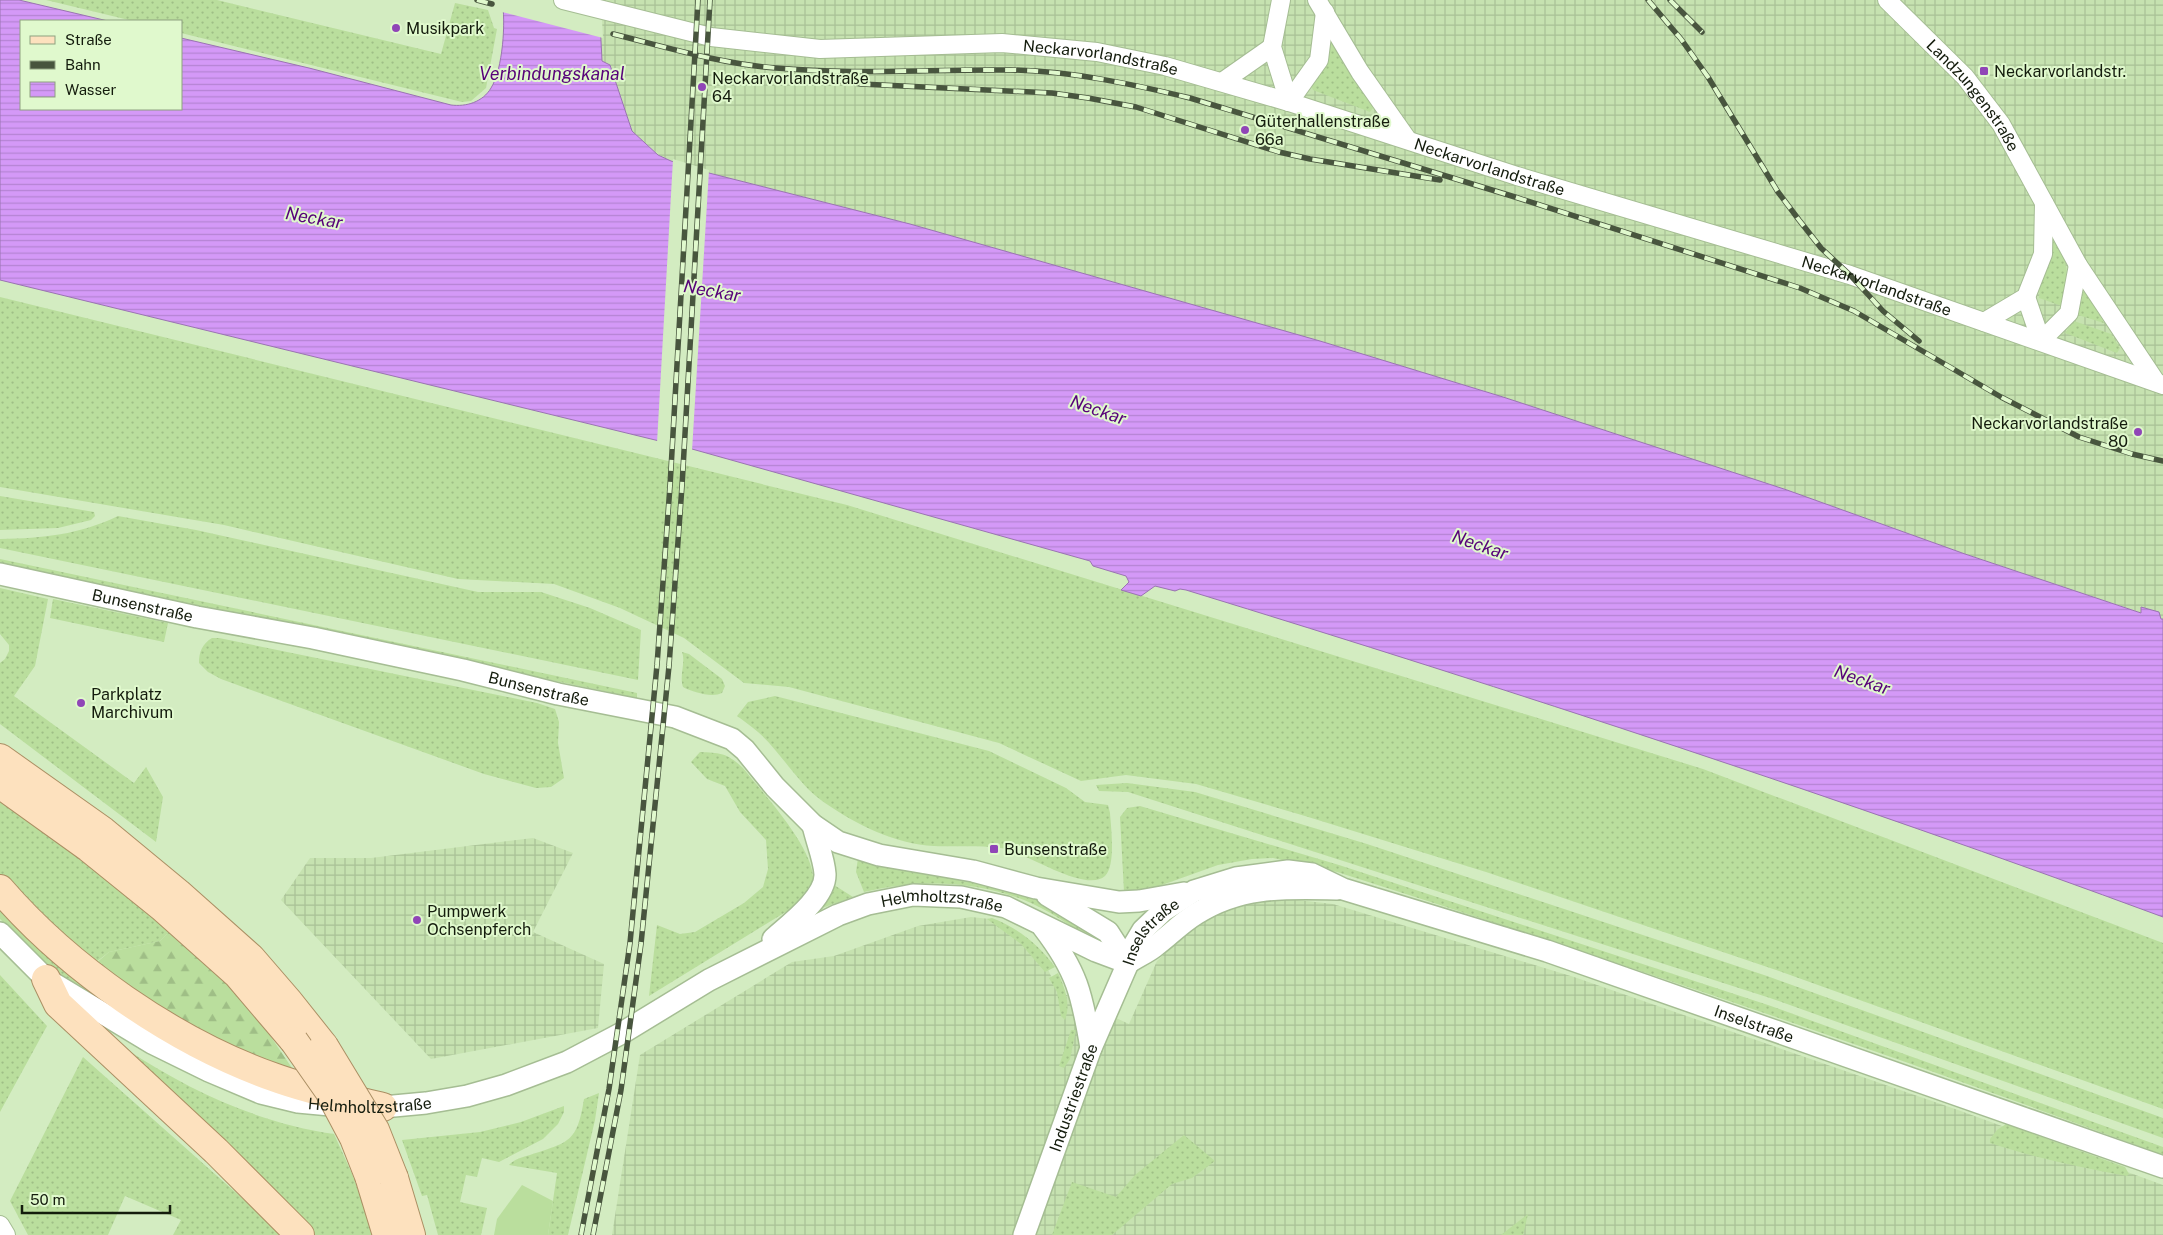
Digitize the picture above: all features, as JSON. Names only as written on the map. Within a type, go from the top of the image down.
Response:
[{"type":"main road","points":[[0,758],[103,831],[178,893],[251,958],[289,1002],[324,1046],[375,1130],[382,1177],[387,1235]]},
{"type":"main road","points":[[0,784],[89,848],[162,907],[237,974],[294,1041],[329,1092],[354,1138],[382,1177],[411,1235]]},
{"type":"main road","points":[[0,889],[20,912],[93,976],[156,1020],[244,1066],[273,1078],[383,1107]]},
{"type":"main road","points":[[46,979],[58,1004],[216,1151],[300,1235]]},
{"type":"street","name":"Neckarvorlandstraße","points":[[563,0],[711,36],[820,50],[1002,43],[1097,52],[1165,66],[1289,102],[1517,176],[1850,275],[2159,383]]},
{"type":"street","points":[[1282,0],[1272,47],[1289,102]]},
{"type":"street","name":"Landzungenstraße","points":[[1887,0],[1965,77],[2001,124],[2078,265],[2159,383]]},
{"type":"street","points":[[1289,102],[1319,60],[1321,6]]},
{"type":"street","points":[[1321,6],[1360,72],[1407,139]]},
{"type":"street","points":[[1222,82],[1272,47]]},
{"type":"street","name":"Landzungenstraße","points":[[2026,297],[2043,254],[2044,202]]},
{"type":"street","points":[[1984,322],[2026,297],[2040,341],[2069,313],[2078,265]]},
{"type":"street","name":"Bunsenstraße","points":[[0,574],[197,617],[313,638],[463,670],[558,694],[675,717],[732,739],[745,750],[774,787],[813,825],[838,842],[858,849],[908,861],[974,871],[1036,888],[1119,902],[1139,901],[1194,891]]},
{"type":"street","name":"Helmholtzstraße","points":[[755,956],[803,912],[822,888],[825,874],[813,825]]},
{"type":"street","name":"Inselstraße","points":[[1128,963],[1134,945],[1143,930],[1163,911],[1194,891],[1236,878],[1288,871],[1312,874],[1343,889],[1547,951],[2163,1167]]},
{"type":"street","name":"Bunsenstraße","points":[[1036,888],[1108,932],[1128,963]]},
{"type":"street","name":"Inselstraße","points":[[1128,963],[1155,947],[1175,928],[1198,912],[1222,901],[1269,888],[1343,889]]},
{"type":"street","name":"Helmholtzstraße","points":[[0,933],[46,979],[152,1043],[209,1071],[261,1093],[298,1102],[327,1106],[383,1107],[426,1103],[467,1096],[506,1085],[567,1062],[622,1033],[709,980],[838,915],[868,904],[913,895],[961,896],[1006,907],[1096,951],[1128,963]]},
{"type":"street","points":[[1041,924],[1063,953],[1075,976],[1082,1000],[1091,1048]]},
{"type":"street","name":"Industriestraße","points":[[1024,1235],[1091,1048],[1128,963]]},
{"type":"street","points":[[0,1225],[6,1235]]},
{"type":"shaded area","points":[[599,0],[2163,0],[2163,619],[2141,608],[2142,613],[1965,554],[1787,490],[1503,397],[1320,341],[910,224],[709,173],[671,161],[659,155],[632,131],[610,65],[602,61]]},
{"type":"shaded area","points":[[533,838],[573,853],[533,932],[604,964],[598,1028],[431,1059],[281,900],[310,858],[371,858]]},
{"type":"shaded area","points":[[1280,898],[1333,904],[1574,977],[1958,1110],[2163,1185],[2163,1235],[612,1235],[640,1055],[792,962],[834,956],[918,926],[971,917],[990,919],[1044,961],[1058,991],[1129,1024],[1157,961],[1182,937],[1214,915],[1244,903]]},
{"type":"green space","points":[[46,0],[217,0],[441,54],[455,3],[488,10],[494,28],[497,29],[486,88],[471,101],[462,102],[182,33],[182,20],[129,20]]},
{"type":"green space","points":[[1330,41],[1333,41],[1341,60],[1373,108],[1370,112],[1313,90],[1311,86],[1324,67]]},
{"type":"green space","points":[[2050,232],[2061,250],[2066,267],[2067,276],[2062,306],[2039,298],[2040,286],[2048,262]]},
{"type":"green space","points":[[2084,290],[2104,323],[2078,315]]},
{"type":"green space","points":[[0,297],[847,505],[1703,769],[2163,943],[2163,1109],[1779,971],[1486,872],[1305,816],[1196,784],[1126,775],[1081,781],[999,743],[789,687],[744,683],[684,638],[620,608],[554,584],[458,579],[224,525],[0,487]]},
{"type":"green space","points":[[2074,321],[2111,334],[2120,348],[2117,353],[2065,333]]},
{"type":"green space","points":[[0,496],[94,512],[95,516],[91,520],[58,528],[0,530]]},
{"type":"green space","points":[[118,516],[196,530],[478,592],[541,592],[590,608],[641,630],[638,680],[0,548],[0,539],[31,538],[61,534],[89,527]]},
{"type":"green space","points":[[0,559],[637,693],[637,698],[0,565]]},
{"type":"green space","points":[[0,588],[48,599],[35,666],[14,696],[134,783],[146,767],[163,797],[156,842],[0,724],[0,663],[5,659],[9,651],[9,645],[0,634]]},
{"type":"green space","points":[[53,599],[168,623],[164,642],[50,618]]},
{"type":"green space","points":[[212,638],[537,703],[555,709],[559,722],[558,743],[564,778],[551,787],[536,788],[484,774],[221,679],[208,672],[199,663],[202,649]]},
{"type":"green space","points":[[682,652],[689,654],[722,679],[725,686],[722,693],[708,695],[683,687]]},
{"type":"green space","points":[[775,696],[989,751],[1066,788],[1085,802],[1108,805],[1112,855],[1108,871],[1105,876],[1096,880],[1085,880],[1057,871],[1006,849],[934,846],[905,842],[863,826],[815,796],[767,740],[737,716],[748,702]]},
{"type":"green space","points":[[700,752],[723,755],[732,759],[743,768],[787,822],[797,838],[812,868],[812,886],[804,898],[789,910],[649,996],[657,925],[680,934],[695,932],[744,903],[763,887],[768,869],[766,840],[740,812],[725,786],[707,779],[691,762]]},
{"type":"green space","points":[[1127,783],[1195,792],[1367,844],[1767,976],[2163,1118],[2163,1138],[1770,998],[1128,792],[1099,791],[1096,785]]},
{"type":"green space","points":[[0,799],[78,856],[171,930],[160,941],[109,952],[95,963],[0,877]]},
{"type":"green space","points":[[1140,806],[1339,865],[1768,1005],[2163,1147],[2163,1155],[1752,1009],[1545,939],[1337,872],[1273,858],[1252,859],[1218,865],[1148,890],[1124,892],[1120,817],[1127,808]]},
{"type":"green space","points":[[858,858],[1028,892],[1094,932],[1090,938],[1033,904],[1005,893],[985,888],[965,885],[924,884],[904,885],[864,892],[856,872]]},
{"type":"green space","points":[[831,883],[853,897],[822,908],[820,906]]},
{"type":"green space","points":[[0,905],[146,1026],[99,1005],[40,958],[0,919]]},
{"type":"green space","points":[[992,918],[1011,927],[1027,938],[1042,951],[1055,967],[1045,972],[1021,944],[987,919]]},
{"type":"green space","points":[[171,930],[224,980],[269,1034],[292,1068],[288,1072],[233,1049],[162,1010],[95,964],[109,952],[160,941]]},
{"type":"green space","points":[[1058,973],[1065,990],[1067,1002],[1065,1020],[1061,1016],[1057,992],[1049,978]]},
{"type":"green space","points":[[0,975],[47,1026],[0,1112]]},
{"type":"green space","points":[[1071,1030],[1076,1030],[1070,1059],[1064,1068],[1059,1066]]},
{"type":"green space","points":[[126,1049],[175,1078],[226,1103],[278,1122],[334,1134],[353,1176],[374,1235],[313,1235]]},
{"type":"green space","points":[[83,1057],[277,1229],[279,1235],[173,1235],[181,1220],[125,1196],[108,1235],[28,1235],[10,1201]]},
{"type":"green space","points":[[599,1093],[595,1120],[568,1235],[548,1235],[557,1173],[509,1165],[519,1158],[554,1147],[569,1139],[578,1124],[584,1099]]},
{"type":"green space","points":[[564,1106],[564,1112],[558,1124],[543,1139],[499,1162],[482,1158],[477,1177],[466,1175],[460,1202],[487,1208],[481,1235],[438,1235],[427,1195],[422,1196],[402,1140],[480,1132],[521,1122]]},
{"type":"green space","points":[[2006,1124],[2125,1167],[2129,1174],[2127,1176],[2058,1162],[1990,1143],[1990,1139],[1997,1130]]},
{"type":"green space","points":[[1184,1135],[1215,1161],[1192,1178],[1172,1184],[1112,1235],[1052,1235],[1072,1182],[1116,1197],[1135,1175]]},
{"type":"green space","points":[[522,1185],[553,1201],[548,1235],[494,1235],[497,1219]]},
{"type":"green space","points":[[1528,1214],[1523,1235],[1501,1235]]},
{"type":"water","points":[[0,0],[19,0],[104,20],[20,20],[20,110],[182,110],[182,38],[309,68],[451,105],[462,105],[483,97],[488,93],[495,80],[501,57],[504,20],[502,0],[599,0],[602,61],[610,65],[632,131],[658,155],[671,161],[709,173],[910,224],[1320,341],[1503,397],[1787,490],[1965,554],[2141,613],[2141,607],[2159,612],[2161,619],[2163,619],[2163,917],[1799,788],[1555,706],[1309,628],[1186,590],[1180,589],[1175,591],[1155,586],[1141,596],[1121,590],[1129,582],[1126,576],[1093,566],[1090,561],[692,449],[0,280]]},
{"type":"pier","points":[[499,0],[601,0],[603,38],[502,12]]},
{"type":"pier","points":[[673,159],[709,170],[692,451],[657,443]]},
{"type":"railway","points":[[477,0],[492,4]]},
{"type":"railway","points":[[581,1235],[609,1089],[630,943],[657,665],[670,486],[698,0]]},
{"type":"railway","points":[[593,1235],[621,1090],[641,944],[669,666],[682,486],[710,0]]},
{"type":"railway","points":[[1648,0],[1681,39],[1708,77],[1778,192],[1821,248],[1850,275],[1883,311],[1919,341]]},
{"type":"railway","points":[[1670,0],[1702,32]]},
{"type":"railway","points":[[613,34],[694,54],[755,66],[835,71],[1034,71],[1101,79],[1190,98],[1515,197],[1800,288],[1854,311],[2001,397],[2079,437],[2132,454],[2163,461]]},
{"type":"railway","points":[[816,77],[861,84],[1052,93],[1088,98],[1136,107],[1279,152],[1310,159],[1440,180]]},
{"type":"place","name":"Musikpark","points":[[396,28]]},
{"type":"place","name":"Neckarvorlandstr.","points":[[1984,71]]},
{"type":"place","name":"Neckarvorlandstraße 64","points":[[702,87]]},
{"type":"place","name":"Güterhallenstraße 66a","points":[[1245,130]]},
{"type":"place","name":"Neckarvorlandstraße 80","points":[[2138,432]]},
{"type":"place","name":"Parkplatz Marchivum","points":[[81,703]]},
{"type":"place","name":"Bunsenstraße","points":[[994,849]]},
{"type":"place","name":"Pumpwerk Ochsenpferch","points":[[417,920]]},
{"type":"water label","name":"Verbindungskanal","points":[[552,74]]},
{"type":"water label","name":"Neckar","points":[[314,218]]},
{"type":"water label","name":"Neckar","points":[[712,291]]},
{"type":"water label","name":"Neckar","points":[[1098,410]]},
{"type":"water label","name":"Neckar","points":[[1480,545]]},
{"type":"water label","name":"Neckar","points":[[1862,680]]}]
